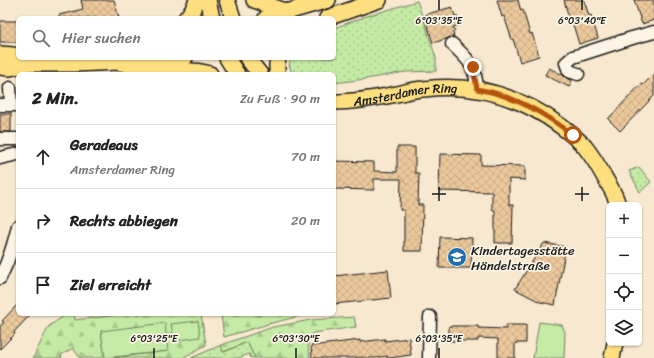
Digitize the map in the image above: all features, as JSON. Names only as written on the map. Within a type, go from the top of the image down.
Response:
[{"type":"main road","points":[[188,16],[197,0]]},
{"type":"main road","points":[[208,0],[212,16]]},
{"type":"main road","points":[[227,0],[232,16]]},
{"type":"main road","points":[[254,0],[288,12]]},
{"type":"main road","points":[[273,16],[328,0]]},
{"type":"main road","points":[[333,16],[379,0]]},
{"type":"main road","points":[[0,54],[13,55],[16,58]]},
{"type":"main road","points":[[0,67],[10,68],[24,65],[144,60]]},
{"type":"main road","points":[[228,60],[236,72]]},
{"type":"main road","points":[[249,60],[258,72]]},
{"type":"main road","points":[[277,72],[278,60]]},
{"type":"main road","points":[[124,61],[140,72]]},
{"type":"main road","points":[[168,72],[190,70],[203,72]]},
{"type":"main road","name":"Amsterdamer Ring","points":[[336,102],[382,97],[423,89],[448,87],[477,89],[501,95],[532,108],[554,121],[573,135],[585,147],[602,172],[617,202]]},
{"type":"main road","points":[[612,358],[614,346]]},
{"type":"street","points":[[578,74],[569,71],[566,63],[573,57],[654,32]]},
{"type":"street","points":[[452,44],[462,53],[473,67],[477,89]]},
{"type":"street","points":[[10,88],[10,105]]},
{"type":"street","points":[[0,139],[16,139]]},
{"type":"street","points":[[0,158],[16,154]]},
{"type":"street","points":[[0,278],[4,258],[15,240],[16,235]]},
{"type":"street","points":[[429,358],[430,317]]},
{"type":"green space","points":[[417,1],[436,58],[436,71],[405,72],[336,83],[336,72],[292,72],[289,65],[290,60],[336,60],[336,27]]},
{"type":"green space","points":[[639,167],[651,182],[640,192],[629,171]]},
{"type":"green space","points":[[64,316],[74,316],[75,320],[109,316],[201,316],[206,345],[182,358],[111,358],[168,351],[101,331],[105,358],[80,358],[73,348],[61,355],[62,358],[33,358],[49,326]]},
{"type":"green space","points":[[221,316],[300,316],[272,323],[224,337]]},
{"type":"green space","points":[[354,317],[356,327],[313,333],[307,338],[310,358],[255,358],[247,342],[223,352],[221,345],[273,327],[311,320]]},
{"type":"green space","points":[[198,321],[200,337],[174,341],[171,324]]},
{"type":"green space","points":[[539,322],[562,325],[565,332],[564,358],[533,358]]},
{"type":"green space","points":[[165,323],[168,351],[105,358],[101,331]]},
{"type":"green space","points":[[247,342],[255,358],[251,358],[249,354],[239,358],[191,358],[221,345],[224,352]]},
{"type":"building","points":[[81,0],[114,0],[118,16],[59,16],[83,9]]},
{"type":"building","points":[[497,0],[518,0],[521,11],[523,10],[530,34],[532,33],[539,56],[520,62],[513,39],[512,40],[504,16],[502,17]]},
{"type":"building","points":[[564,0],[584,0],[589,16],[591,15],[598,38],[579,44],[572,21],[570,22]]},
{"type":"building","points":[[634,0],[653,0],[654,20],[642,24]]},
{"type":"building","points":[[452,7],[460,25],[453,27],[455,31],[453,32],[454,37],[433,43],[424,15]]},
{"type":"building","points":[[0,21],[16,21],[16,42],[0,42]]},
{"type":"building","points":[[549,68],[572,80],[569,87],[545,75]]},
{"type":"building","points":[[654,74],[654,96],[620,131],[608,119],[641,84],[643,85]]},
{"type":"building","points":[[0,114],[11,114],[11,132],[0,132]]},
{"type":"building","points":[[397,147],[415,147],[415,173],[419,173],[418,205],[423,205],[422,251],[404,251],[404,210],[400,210],[401,179],[374,179],[374,190],[336,189],[336,161],[374,162],[374,171],[397,172]]},
{"type":"building","points":[[440,154],[481,155],[481,165],[525,166],[525,180],[509,179],[509,205],[513,205],[512,243],[495,243],[495,210],[492,210],[492,192],[439,191]]},
{"type":"building","points":[[440,237],[472,238],[471,268],[439,268]]},
{"type":"building","points":[[544,243],[566,247],[555,305],[540,302],[515,289]]},
{"type":"building","points":[[388,270],[391,298],[336,304],[336,276]]},
{"type":"building","points":[[16,306],[16,316],[29,316],[14,332],[15,334],[0,349],[0,326],[4,322],[2,321]]},
{"type":"building","points":[[506,325],[526,325],[526,343],[515,343],[515,358],[498,358],[498,339],[478,338],[478,341],[449,341],[449,326],[478,326],[478,328],[506,329]]},
{"type":"building","points":[[409,338],[411,355],[389,358],[387,358],[387,356],[375,358],[312,358],[311,346],[360,340],[360,342],[385,339],[385,341]]},
{"type":"place","name":"Kindertagesstätte Händelstraße","points":[[457,257]]},
{"type":"route","points":[[473,67],[477,89],[501,95],[532,108],[554,121],[573,135]]}]
